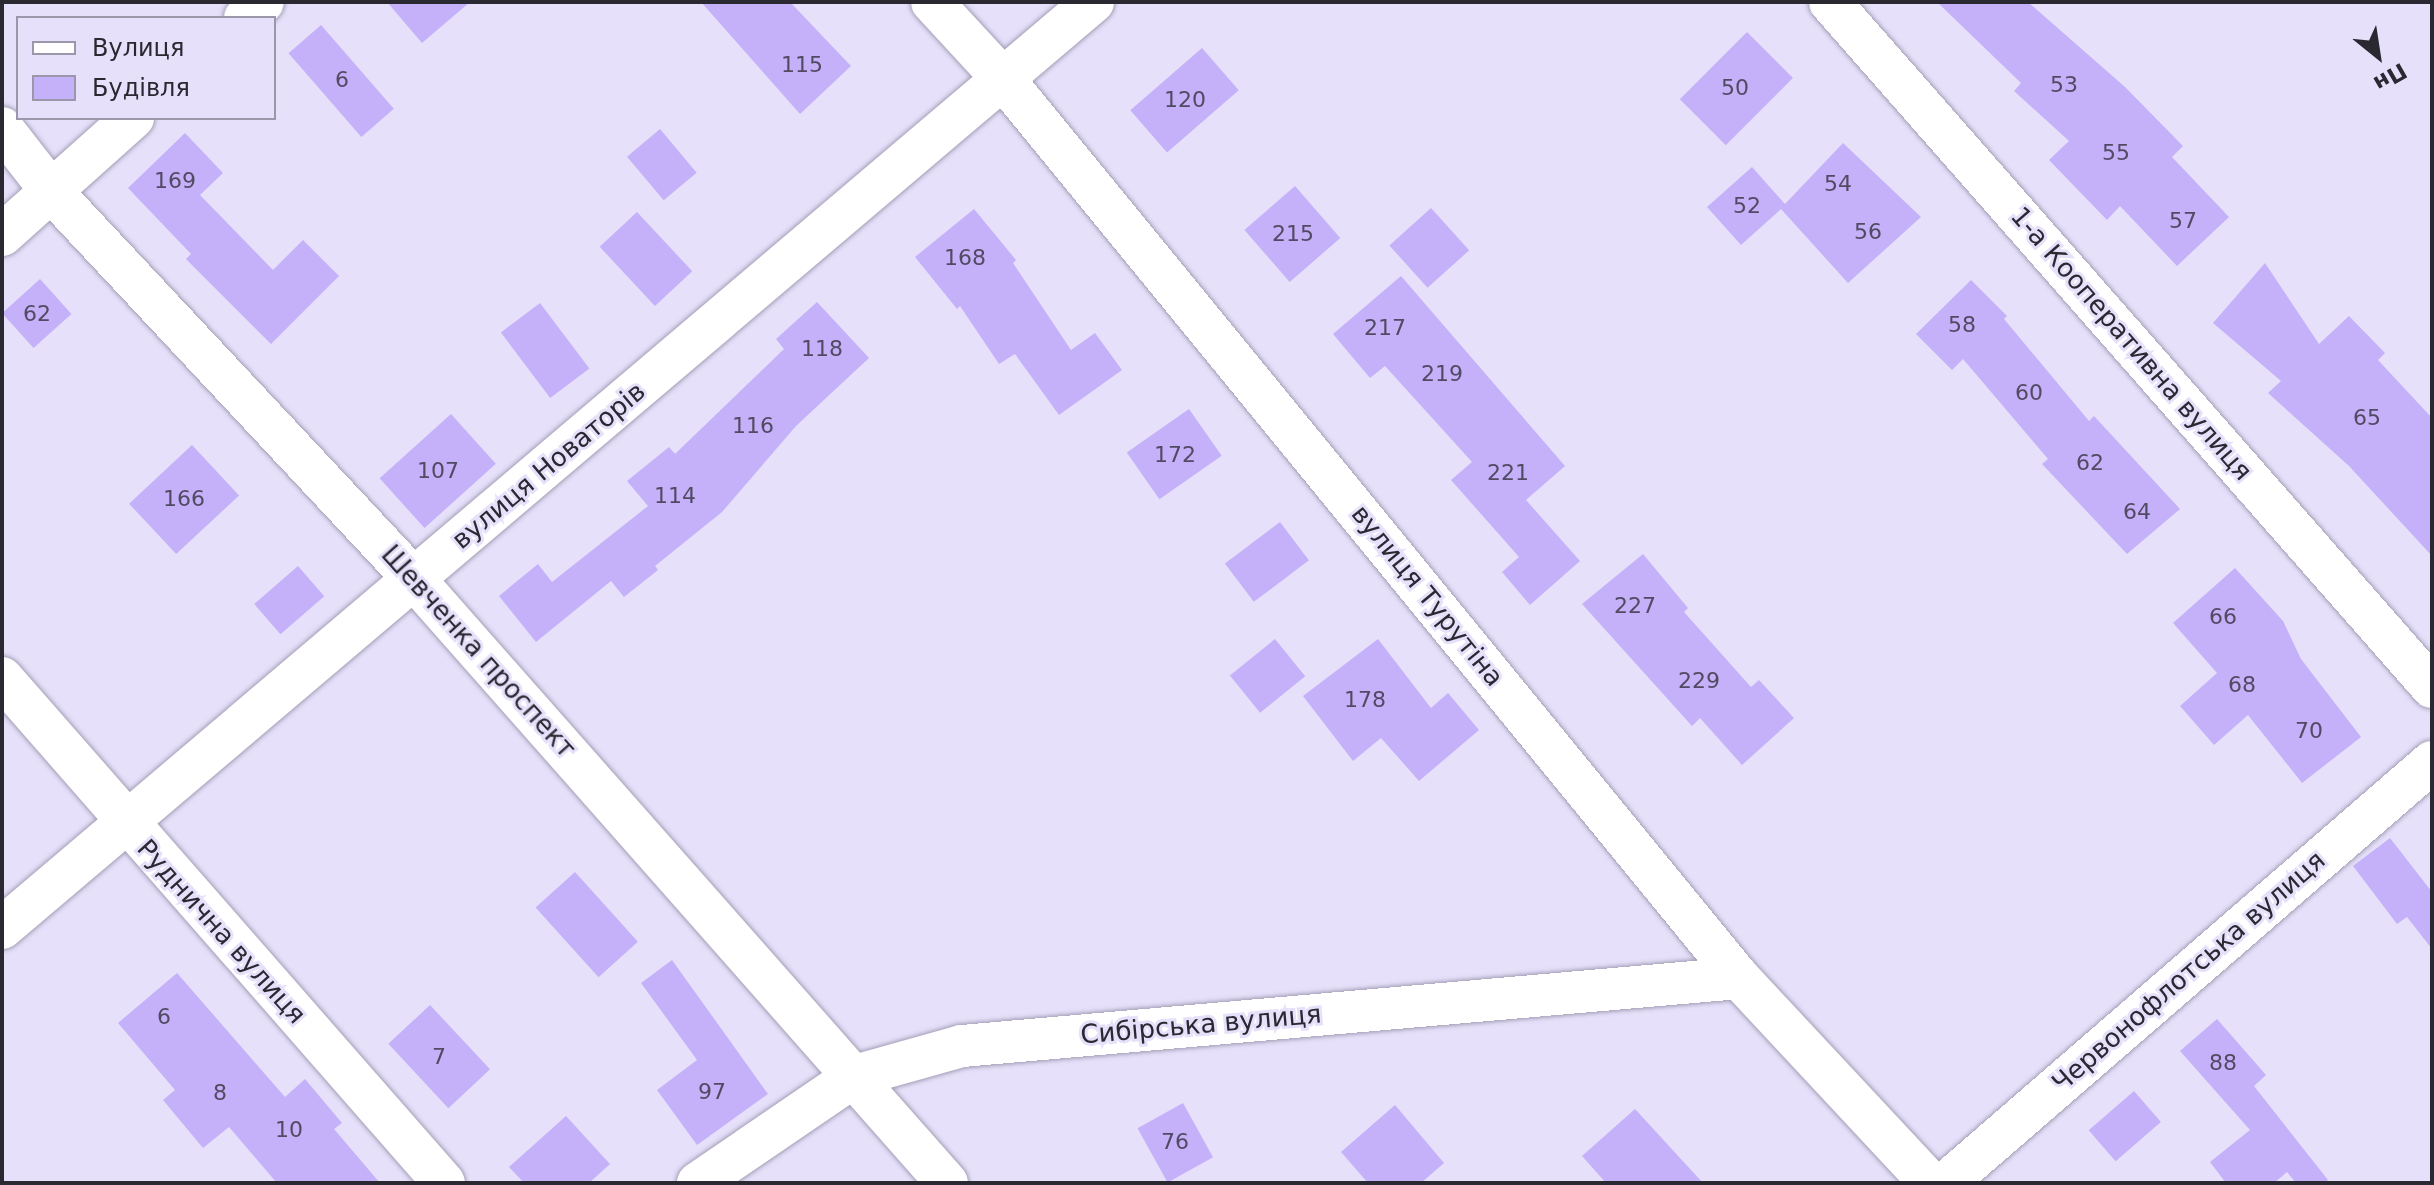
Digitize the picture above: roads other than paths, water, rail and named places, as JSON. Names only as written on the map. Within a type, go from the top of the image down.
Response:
[{"type":"street","points":[[247,16],[263,2]]},
{"type":"street","name":"вулиця Турутіна","points":[[932,2],[1005,81],[1739,978],[1930,1183]]},
{"type":"street","name":"вулиця Новаторів","points":[[2,928],[1005,81],[1093,2]]},
{"type":"street","name":"1-а Кооперативна вулиця","points":[[1830,2],[2432,687]]},
{"type":"street","points":[[2,235],[131,120]]},
{"type":"street","name":"Шевченка проспект","points":[[2,128],[51,191],[415,580],[947,1183]]},
{"type":"street","name":"Руднична вулиця","points":[[2,678],[125,824],[444,1183]]},
{"type":"street","name":"Червонофлотська вулиця","points":[[1946,1183],[2432,762]]},
{"type":"street","name":"Сибірська вулиця","points":[[698,1183],[855,1076],[962,1046],[1739,978]]}]
